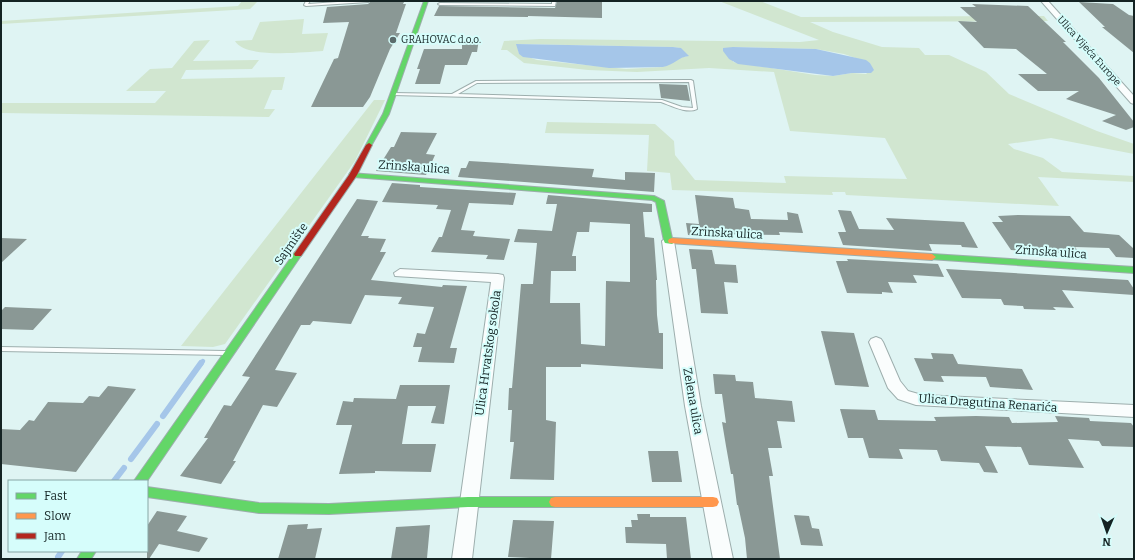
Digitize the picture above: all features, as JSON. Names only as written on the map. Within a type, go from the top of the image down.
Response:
[{"type":"street","name":"Sajmište","points":[[141,480],[230,354],[353,175],[377,134],[426,1]]},
{"type":"street","name":"Ulica Vijeća Europe","points":[[1044,1],[1134,101]]},
{"type":"street","name":"Zrinska ulica","points":[[353,175],[654,198],[660,201],[668,241],[1134,270]]},
{"type":"street","name":"Zelena ulica","points":[[668,241],[693,406],[723,559]]},
{"type":"street","name":"Ulica Hrvatskog sokola","points":[[400,273],[498,278],[468,502],[462,559]]},
{"type":"street","name":"Ulica Dragutina Renarića","points":[[876,342],[893,384],[903,395],[922,401],[1134,411]]},
{"type":"street","points":[[148,492],[259,508],[329,509],[468,502],[713,502]]},
{"type":"lane","points":[[308,1],[306,5],[368,1]]},
{"type":"lane","points":[[440,4],[554,5],[554,1]]},
{"type":"lane","points":[[393,94],[454,96],[662,101],[681,108],[695,109],[691,81],[476,82],[454,96]]},
{"type":"lane","points":[[1,349],[230,354]]},
{"type":"green space","points":[[242,1],[258,1],[250,9],[1,24],[1,21],[238,6]]},
{"type":"green space","points":[[719,1],[760,1],[801,17],[1044,16],[1048,21],[810,22],[833,32],[882,47],[919,48],[925,55],[949,55],[986,72],[1009,94],[1097,131],[1134,144],[1134,154],[1051,138],[1008,144],[1014,149],[1043,158],[1062,172],[1134,176],[1134,182],[1038,177],[1059,206],[846,195],[845,192],[832,192],[833,195],[672,190],[670,173],[647,171],[649,135],[545,133],[547,122],[655,124],[674,141],[675,155],[695,180],[786,183],[784,176],[907,179],[885,138],[790,131],[774,72],[709,68],[637,72],[588,70],[524,63],[507,50],[501,50],[504,41],[540,39],[800,42],[819,40]],"holes":[[[517,44],[673,47],[680,48],[688,56],[679,58],[663,67],[626,69],[537,60],[519,54]],[[733,47],[816,49],[844,54],[870,63],[872,68],[866,74],[852,73],[833,76],[815,75],[733,62]]]},
{"type":"green space","points":[[304,19],[302,34],[328,33],[323,51],[289,53],[262,52],[241,47],[235,41],[252,40],[260,22]]},
{"type":"green space","points":[[210,40],[193,61],[259,60],[252,69],[186,70],[181,79],[285,77],[282,90],[272,90],[264,109],[275,109],[269,117],[1,113],[1,103],[155,103],[166,91],[126,91],[150,69],[172,68],[194,41]]},
{"type":"green space","points":[[374,100],[385,100],[355,161],[225,344],[213,347],[181,346]]},
{"type":"water","points":[[516,44],[673,47],[681,48],[689,56],[663,67],[609,68],[523,57],[519,54]]},
{"type":"water","points":[[723,48],[816,49],[866,60],[870,63],[874,70],[871,73],[852,73],[833,76],[738,64],[729,59],[723,51]]},
{"type":"building","points":[[371,1],[404,2],[403,4],[406,4],[396,33],[400,33],[390,49],[370,97],[363,107],[311,107],[334,59],[338,58],[349,22],[323,23],[327,7],[368,4]]},
{"type":"building","points":[[550,1],[550,2],[441,2]]},
{"type":"building","points":[[557,1],[602,1],[602,18],[434,16],[439,6],[555,8]]},
{"type":"building","points":[[1079,2],[1113,4],[1129,15],[1134,16],[1134,53],[1102,27],[1105,27]]},
{"type":"building","points":[[972,4],[1028,6],[1066,42],[1063,42],[1099,78],[1134,122],[1134,127],[1126,130],[1102,121],[1116,115],[1066,99],[1079,91],[1038,91],[1018,74],[1047,74],[1016,49],[984,48],[958,21],[977,22],[960,7],[976,7]]},
{"type":"building","points":[[479,39],[477,52],[472,52],[467,65],[445,65],[440,84],[415,84],[420,69],[417,69],[424,49],[462,49],[462,40]]},
{"type":"building","points":[[659,84],[687,85],[690,101],[661,98]]},
{"type":"building","points":[[401,132],[437,133],[426,154],[435,155],[426,175],[376,171],[391,147],[394,147]]},
{"type":"building","points":[[469,161],[594,169],[592,177],[625,180],[625,172],[655,173],[654,192],[458,177],[461,168],[466,168]]},
{"type":"building","points":[[392,183],[420,185],[420,187],[516,193],[513,205],[469,203],[461,230],[475,231],[473,236],[510,239],[504,260],[486,259],[488,255],[431,252],[439,237],[442,237],[451,210],[436,209],[438,205],[382,202]]},
{"type":"building","points":[[548,195],[652,204],[652,212],[643,212],[645,237],[654,238],[657,280],[657,315],[659,333],[663,333],[663,369],[581,364],[581,367],[546,367],[546,420],[556,422],[554,480],[510,479],[514,442],[510,442],[512,410],[508,410],[509,388],[512,388],[521,284],[533,284],[537,243],[514,242],[518,229],[552,231],[557,204],[546,204]],"holes":[[[590,222],[630,224],[630,282],[606,281],[605,346],[581,344],[580,303],[550,303],[551,271],[576,271],[576,256],[572,256],[577,232],[589,232]]]},
{"type":"building","points":[[695,195],[733,198],[735,208],[749,210],[751,219],[788,220],[787,212],[798,214],[803,233],[779,232],[780,235],[718,234],[718,236],[709,235],[710,237],[688,235],[686,223],[699,224]]},
{"type":"building","points":[[357,199],[378,201],[361,236],[386,239],[380,252],[386,252],[371,280],[442,287],[443,285],[467,286],[450,348],[457,348],[454,363],[418,362],[422,347],[413,347],[417,333],[425,334],[434,307],[398,304],[402,297],[365,295],[351,324],[313,321],[310,325],[301,325],[275,370],[297,373],[277,407],[263,405],[233,461],[236,461],[221,484],[180,476],[208,438],[204,438],[224,405],[231,406],[250,377],[242,376]]},
{"type":"building","points":[[838,210],[851,211],[859,229],[894,230],[886,218],[964,222],[978,248],[962,247],[961,245],[929,244],[932,251],[843,245],[838,232],[846,232]]},
{"type":"building","points":[[998,216],[1070,216],[1084,232],[1119,235],[1134,249],[1134,258],[1116,257],[1109,248],[1075,247],[1080,254],[1011,250],[992,222],[1003,222]]},
{"type":"building","points":[[1,238],[27,239],[1,263]]},
{"type":"building","points":[[689,249],[712,250],[715,264],[736,265],[738,283],[724,282],[728,314],[701,313],[696,269],[692,269]]},
{"type":"building","points":[[847,259],[938,264],[944,277],[913,275],[917,283],[888,282],[893,293],[847,293],[836,261],[848,261]]},
{"type":"building","points":[[946,269],[1128,280],[1134,289],[1134,295],[1062,290],[1074,308],[1053,307],[1056,310],[1024,309],[1023,306],[1004,305],[1001,299],[962,298]]},
{"type":"building","points":[[5,307],[52,309],[33,330],[1,329],[1,311]]},
{"type":"building","points":[[821,331],[854,333],[869,387],[835,385]]},
{"type":"building","points":[[931,353],[953,354],[958,364],[1022,369],[1033,390],[990,387],[986,377],[941,376],[944,382],[924,381],[914,358],[933,359]]},
{"type":"building","points":[[713,374],[735,375],[736,381],[753,382],[755,398],[792,401],[795,422],[777,421],[782,448],[768,448],[773,476],[769,476],[780,559],[747,559],[745,538],[737,505],[733,474],[731,474],[722,422],[726,423],[722,394],[715,394]]},
{"type":"building","points":[[400,385],[450,385],[444,424],[431,423],[436,406],[408,406],[402,444],[436,444],[431,472],[375,471],[375,473],[339,474],[352,425],[336,425],[343,401],[353,402],[354,398],[396,399]]},
{"type":"building","points":[[108,386],[136,389],[76,472],[1,464],[1,429],[20,430],[29,420],[34,421],[48,402],[83,403],[89,396],[99,397]]},
{"type":"building","points":[[840,409],[875,410],[878,420],[936,421],[934,417],[976,416],[1009,417],[1012,423],[1058,422],[1055,416],[1089,418],[1090,421],[1131,423],[1134,427],[1134,447],[1102,446],[1099,441],[1068,439],[1084,468],[1029,465],[1021,447],[985,446],[998,473],[984,472],[979,463],[941,461],[937,450],[899,449],[903,459],[869,458],[863,438],[848,438]]},
{"type":"building","points":[[648,451],[678,451],[682,482],[652,482]]},
{"type":"building","points":[[157,511],[187,516],[177,531],[208,538],[199,552],[159,544],[149,559],[147,559],[148,524]]},
{"type":"building","points":[[637,514],[650,514],[650,517],[686,517],[691,559],[667,559],[666,544],[626,543],[625,527],[632,527],[631,520],[638,520]]},
{"type":"building","points":[[794,515],[809,516],[812,528],[819,529],[823,546],[801,545]]},
{"type":"building","points":[[513,520],[554,521],[551,559],[508,557]]},
{"type":"building","points":[[308,524],[307,529],[322,528],[315,559],[278,559],[288,525]]},
{"type":"building","points":[[430,525],[427,558],[391,559],[396,527]]},
{"type":"waterway","points":[[163,416],[201,363]]},
{"type":"waterway","points":[[131,459],[157,424]]},
{"type":"waterway","points":[[115,480],[124,468]]},
{"type":"waterway","points":[[58,557],[61,552]]},
{"type":"traffic: fast","points":[[369,145],[386,114],[426,1]]},
{"type":"traffic: fast","points":[[353,175],[654,198],[660,201],[668,241],[672,241]]},
{"type":"traffic: fast","points":[[141,480],[298,254]]},
{"type":"traffic: fast","points":[[932,257],[1134,270]]},
{"type":"traffic: fast","points":[[148,492],[259,508],[329,509],[468,502],[555,502]]},
{"type":"traffic: fast","points":[[84,559],[88,552]]},
{"type":"traffic: slow","points":[[672,241],[932,257]]},
{"type":"traffic: slow","points":[[555,502],[713,502]]},
{"type":"traffic: jam","points":[[298,254],[353,175],[369,145]]},
{"type":"place","name":"GRAHOVAC d.o.o.","points":[[393,40]]}]
